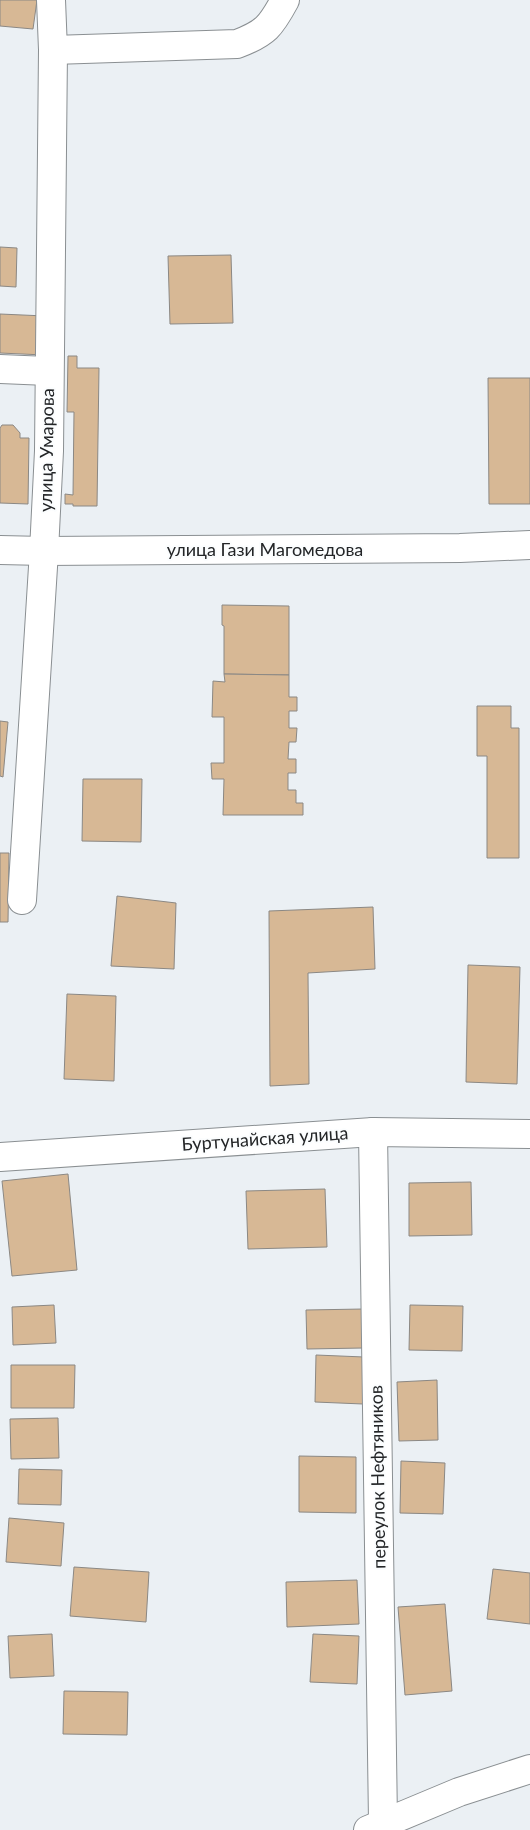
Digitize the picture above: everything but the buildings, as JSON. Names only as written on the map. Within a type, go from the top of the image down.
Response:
[{"type":"street","name":"улица Умарова","points":[[22,900],[49,451],[48,371],[53,50],[51,0]]},
{"type":"street","points":[[53,50],[237,44],[258,36],[274,22],[286,0]]},
{"type":"street","points":[[0,369],[48,371]]},
{"type":"street","name":"улица Гази Магомедова","points":[[0,550],[450,548],[530,545]]},
{"type":"street","name":"Буртунайская улица","points":[[0,1157],[372,1132],[530,1134]]},
{"type":"street","name":"переулок Нефтяников","points":[[372,1132],[375,1826]]},
{"type":"street","points":[[375,1826],[459,1792],[530,1769]]}]
